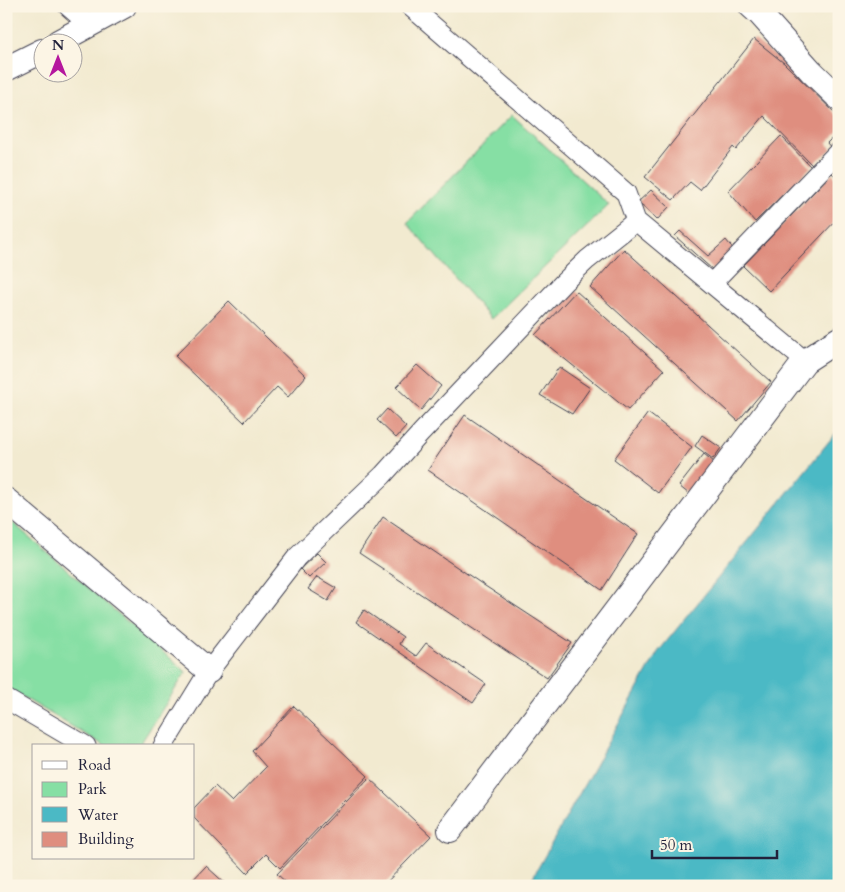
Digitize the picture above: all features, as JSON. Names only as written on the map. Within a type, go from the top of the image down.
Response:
[{"type":"street","points":[[68,6],[90,26]]},
{"type":"street","points":[[78,32],[124,6]]},
{"type":"street","points":[[410,6],[626,193],[636,221],[805,361]]},
{"type":"street","points":[[751,6],[811,72],[839,98]]},
{"type":"street","points":[[6,69],[32,55]]},
{"type":"street","points":[[712,284],[839,151]]},
{"type":"street","points":[[164,744],[209,671],[297,557],[383,476],[464,386],[587,260],[636,221]]},
{"type":"street","points":[[450,830],[805,361],[839,339]]},
{"type":"street","points":[[6,500],[209,671]]},
{"type":"street","points":[[6,699],[83,744]]},
{"type":"green space","points":[[512,115],[609,205],[491,319],[407,223]]},
{"type":"green space","points":[[6,517],[186,672],[140,744],[102,744],[6,687]]},
{"type":"water","points":[[839,429],[839,886],[528,886],[658,652]]},
{"type":"building","points":[[754,39],[784,63],[839,117],[839,131],[827,143],[832,149],[812,165],[764,116],[736,150],[733,147],[700,190],[690,182],[673,200],[645,177]]},
{"type":"building","points":[[781,136],[811,167],[755,222],[728,191]]},
{"type":"building","points":[[832,173],[839,180],[839,217],[769,291],[743,266]]},
{"type":"building","points":[[651,190],[669,207],[657,220],[638,202]]},
{"type":"building","points":[[680,231],[708,256],[726,240],[734,250],[713,270],[675,236]]},
{"type":"building","points":[[624,249],[771,382],[738,421],[590,287]]},
{"type":"building","points":[[576,291],[664,370],[628,410],[535,335]]},
{"type":"building","points":[[229,301],[306,376],[288,397],[277,387],[244,422],[175,356]]},
{"type":"building","points":[[417,365],[441,386],[421,410],[396,387]]},
{"type":"building","points":[[559,367],[590,388],[572,414],[540,395]]},
{"type":"building","points":[[387,409],[406,427],[396,438],[377,420]]},
{"type":"building","points":[[648,413],[692,447],[658,493],[614,459]]},
{"type":"building","points":[[465,415],[638,534],[602,590],[428,470]]},
{"type":"building","points":[[702,435],[721,448],[713,459],[695,446]]},
{"type":"building","points":[[704,454],[714,462],[689,494],[679,486]]},
{"type":"building","points":[[383,517],[572,643],[547,678],[359,553]]},
{"type":"building","points":[[317,553],[326,562],[309,578],[300,569]]},
{"type":"building","points":[[317,577],[336,588],[328,601],[308,589]]},
{"type":"building","points":[[364,610],[403,637],[399,644],[416,656],[426,643],[486,684],[473,703],[356,622]]},
{"type":"building","points":[[294,706],[368,776],[280,868],[266,854],[247,873],[195,819],[195,807],[215,786],[232,802],[266,767],[252,751]]},
{"type":"building","points":[[369,778],[431,836],[383,886],[290,886],[277,874]]},
{"type":"building","points":[[206,866],[228,886],[187,886]]}]
